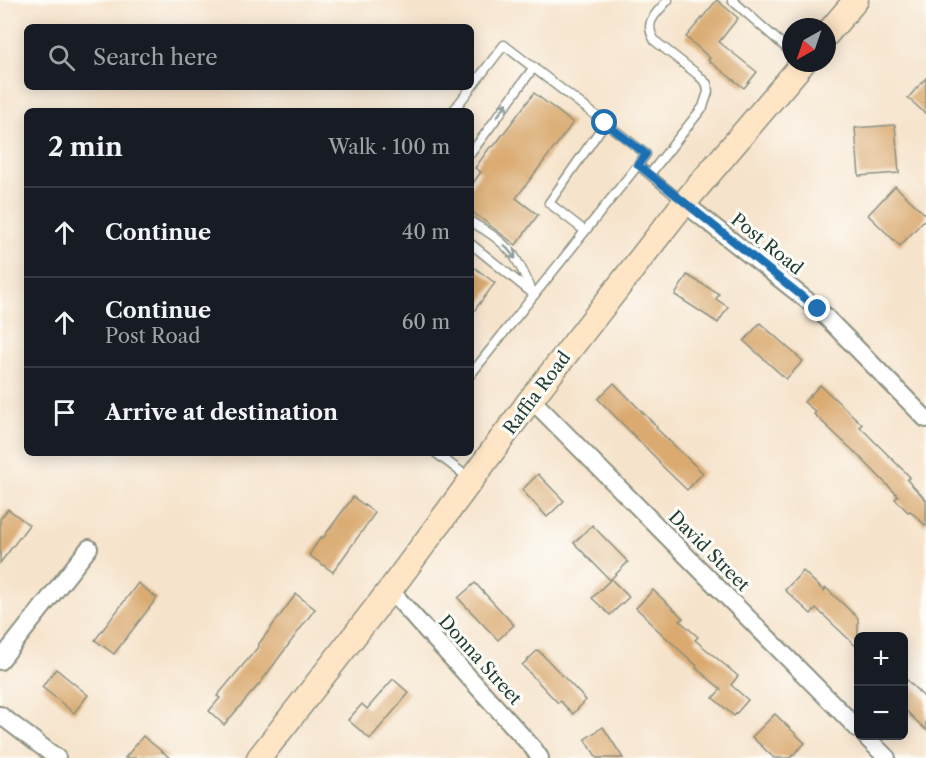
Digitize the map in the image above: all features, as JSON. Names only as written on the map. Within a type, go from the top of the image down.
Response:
[{"type":"main road","points":[[836,23],[856,0]]},
{"type":"main road","name":"Raffia Road","points":[[259,758],[390,590],[531,399],[684,202],[794,72]]},
{"type":"street","name":"Post Road","points":[[684,202],[818,309],[926,419]]},
{"type":"street","name":"David Street","points":[[531,399],[854,725]]},
{"type":"street","points":[[0,661],[89,548]]},
{"type":"street","name":"Donna Street","points":[[390,590],[540,758]]},
{"type":"street","points":[[0,715],[57,758]]},
{"type":"street","points":[[870,740],[887,758]]},
{"type":"lane","points":[[650,174],[703,107],[708,92],[707,84],[655,41],[651,34],[650,21],[668,0]]},
{"type":"lane","points":[[732,0],[782,44]]},
{"type":"lane","points":[[474,84],[504,45],[646,154],[474,370]]},
{"type":"lane","points":[[474,149],[534,68]]},
{"type":"lane","points":[[455,108],[469,90]]},
{"type":"lane","points":[[585,231],[549,203],[605,123]]},
{"type":"lane","points":[[638,165],[684,202]]},
{"type":"lane","points":[[474,224],[485,229],[513,254],[534,295]]},
{"type":"lane","points":[[474,246],[534,295]]},
{"type":"lane","points":[[440,456],[472,480]]},
{"type":"building","points":[[717,0],[738,18],[719,42],[757,72],[744,88],[708,60],[710,58],[686,37]]},
{"type":"building","points":[[926,78],[926,114],[908,98]]},
{"type":"building","points":[[534,93],[573,123],[516,198],[538,215],[516,245],[474,213],[474,182],[481,172],[475,168],[490,147],[494,146]]},
{"type":"building","points":[[895,125],[899,173],[859,176],[855,128]]},
{"type":"building","points":[[895,186],[926,215],[926,218],[900,246],[868,215]]},
{"type":"building","points":[[474,267],[495,283],[474,311]]},
{"type":"building","points":[[687,275],[719,294],[716,299],[728,307],[718,323],[675,295]]},
{"type":"building","points":[[760,323],[803,361],[786,379],[744,341]]},
{"type":"building","points":[[614,383],[703,473],[687,490],[598,399]]},
{"type":"building","points":[[820,385],[862,424],[860,427],[910,477],[907,480],[926,500],[926,526],[895,499],[898,496],[804,402]]},
{"type":"building","points":[[538,474],[564,501],[547,517],[522,490]]},
{"type":"building","points":[[353,497],[375,513],[333,572],[309,555]]},
{"type":"building","points":[[8,509],[29,525],[0,563],[0,519]]},
{"type":"building","points":[[592,525],[628,562],[611,579],[629,597],[610,615],[592,598],[610,580],[574,543]]},
{"type":"building","points":[[803,571],[824,591],[826,588],[858,618],[858,632],[854,632],[854,644],[816,608],[811,614],[785,590]]},
{"type":"building","points":[[138,583],[157,598],[114,654],[95,640]]},
{"type":"building","points":[[475,583],[514,625],[498,640],[458,598]]},
{"type":"building","points":[[653,590],[683,618],[680,621],[698,637],[695,640],[738,676],[731,685],[748,700],[734,716],[713,698],[721,689],[696,668],[697,666],[636,608]]},
{"type":"building","points":[[296,594],[315,609],[261,682],[224,725],[209,711],[220,698],[217,696],[259,646]]},
{"type":"building","points":[[538,650],[586,700],[573,714],[560,701],[558,703],[522,665]]},
{"type":"building","points":[[56,669],[88,695],[74,713],[42,687]]},
{"type":"building","points":[[393,679],[409,693],[370,739],[348,720],[362,704],[367,709]]},
{"type":"building","points":[[908,681],[926,699],[926,730],[908,713]]},
{"type":"building","points":[[775,714],[805,743],[790,758],[774,758],[752,737]]},
{"type":"building","points":[[603,727],[623,758],[597,758],[585,739]]},
{"type":"building","points":[[143,736],[170,758],[125,758]]},
{"type":"route","points":[[605,123],[646,154],[638,165],[818,309]]}]
